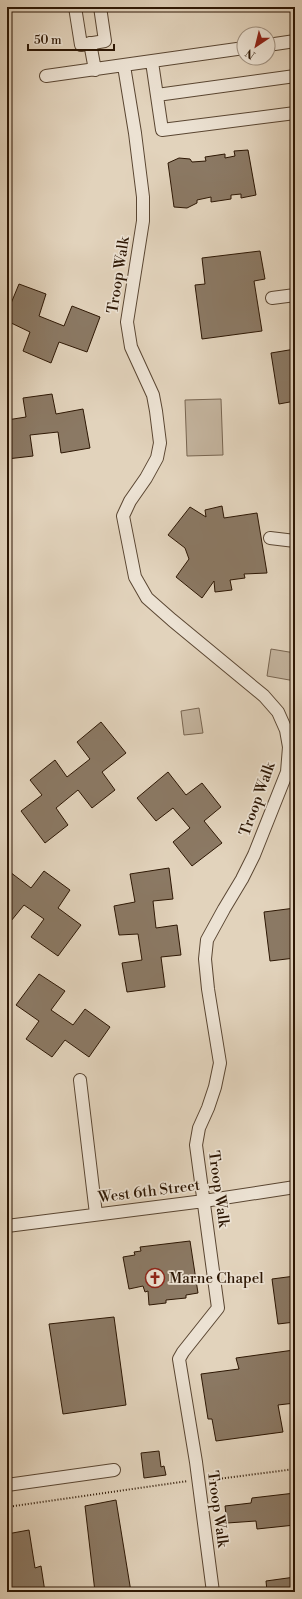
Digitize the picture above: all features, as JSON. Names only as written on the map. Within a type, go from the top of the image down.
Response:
[{"type":"street","points":[[75,7],[81,45],[105,41],[100,7]]},
{"type":"street","points":[[276,44],[295,41]]},
{"type":"street","points":[[90,43],[94,70]]},
{"type":"street","points":[[46,76],[236,49]]},
{"type":"street","points":[[152,62],[162,130],[295,113]]},
{"type":"street","name":"Troop Walk","points":[[124,66],[135,133],[143,197],[143,221],[127,322],[131,347],[152,395],[160,443],[157,458],[146,478],[130,501],[123,516],[135,577],[147,598],[264,696],[278,712],[286,730],[289,747],[287,772],[254,855],[208,940],[205,959],[208,989],[220,1063],[215,1087],[199,1128],[196,1145],[218,1308],[179,1359],[198,1480],[213,1592]]},
{"type":"street","points":[[157,95],[295,76]]},
{"type":"street","points":[[272,298],[295,295]]},
{"type":"street","points":[[270,538],[295,541]]},
{"type":"street","points":[[80,1080],[96,1214]]},
{"type":"street","name":"West 6th Street","points":[[7,1226],[204,1201],[295,1187]]},
{"type":"street","points":[[7,1485],[114,1470]]},
{"type":"path","points":[[7,1507],[198,1480],[214,1480],[295,1469]]},
{"type":"shaded area","points":[[221,399],[223,455],[187,456],[185,400]]},
{"type":"shaded area","points":[[271,649],[295,653],[295,681],[267,676]]},
{"type":"shaded area","points":[[199,708],[203,733],[184,735],[181,711]]},
{"type":"building","points":[[248,150],[256,195],[241,198],[241,194],[231,195],[231,199],[211,202],[211,197],[197,200],[197,203],[187,208],[174,207],[168,163],[179,158],[190,159],[192,162],[206,161],[205,157],[225,154],[225,158],[235,156],[234,151]]},
{"type":"building","points":[[260,251],[265,279],[254,281],[262,331],[202,339],[195,285],[205,284],[202,258]]},
{"type":"building","points":[[19,284],[46,294],[39,316],[64,326],[72,306],[100,317],[87,352],[59,342],[51,363],[23,351],[30,332],[7,321],[7,313]]},
{"type":"building","points":[[295,349],[295,401],[279,404],[271,353]]},
{"type":"building","points":[[52,394],[56,414],[83,409],[90,448],[61,453],[58,432],[30,435],[33,456],[7,459],[7,420],[26,417],[23,398]]},
{"type":"building","points":[[222,506],[224,518],[257,513],[267,573],[244,574],[245,578],[230,580],[232,590],[215,592],[214,581],[202,598],[176,577],[189,559],[185,548],[168,535],[190,507],[206,517],[205,510]]},
{"type":"building","points":[[101,722],[126,753],[102,772],[115,790],[92,808],[78,790],[56,808],[68,825],[45,843],[21,811],[42,795],[30,780],[55,760],[67,777],[90,759],[77,742]]},
{"type":"building","points":[[168,772],[186,795],[202,783],[221,807],[204,821],[222,843],[192,866],[173,842],[190,828],[173,808],[156,821],[137,798]]},
{"type":"building","points":[[169,868],[173,899],[153,901],[156,928],[177,925],[181,955],[161,957],[165,987],[127,992],[122,963],[142,960],[138,934],[119,935],[114,906],[135,902],[130,874]]},
{"type":"building","points":[[44,871],[70,890],[58,908],[81,925],[58,956],[31,937],[44,919],[24,905],[11,921],[7,918],[7,877],[10,872],[31,888]]},
{"type":"building","points":[[295,908],[295,958],[270,961],[264,912]]},
{"type":"building","points":[[39,974],[65,991],[51,1010],[73,1025],[85,1009],[110,1027],[89,1057],[65,1040],[52,1057],[26,1039],[39,1021],[16,1005]]},
{"type":"building","points":[[190,1241],[198,1293],[186,1295],[186,1298],[166,1300],[166,1303],[149,1305],[148,1291],[145,1292],[143,1286],[129,1289],[123,1257],[135,1255],[134,1252],[141,1251],[140,1247]]},
{"type":"building","points":[[295,1276],[295,1322],[278,1324],[272,1279]]},
{"type":"building","points":[[114,1317],[126,1405],[63,1414],[49,1324]]},
{"type":"building","points":[[294,1350],[295,1403],[278,1405],[283,1432],[216,1441],[212,1419],[208,1419],[201,1374],[239,1369],[236,1358]]},
{"type":"building","points":[[159,1451],[161,1467],[164,1466],[166,1475],[144,1478],[141,1453]]},
{"type":"building","points":[[295,1493],[295,1525],[257,1529],[256,1521],[227,1523],[225,1506],[251,1503],[252,1498]]},
{"type":"building","points":[[116,1500],[131,1592],[95,1592],[85,1506]]},
{"type":"building","points":[[29,1530],[35,1568],[41,1566],[45,1592],[9,1592],[8,1581],[11,1580],[7,1560],[7,1534]]},
{"type":"building","points":[[295,1577],[295,1592],[257,1592],[267,1591],[266,1581]]},
{"type":"place","name":"Marne Chapel","points":[[155,1278]]}]
